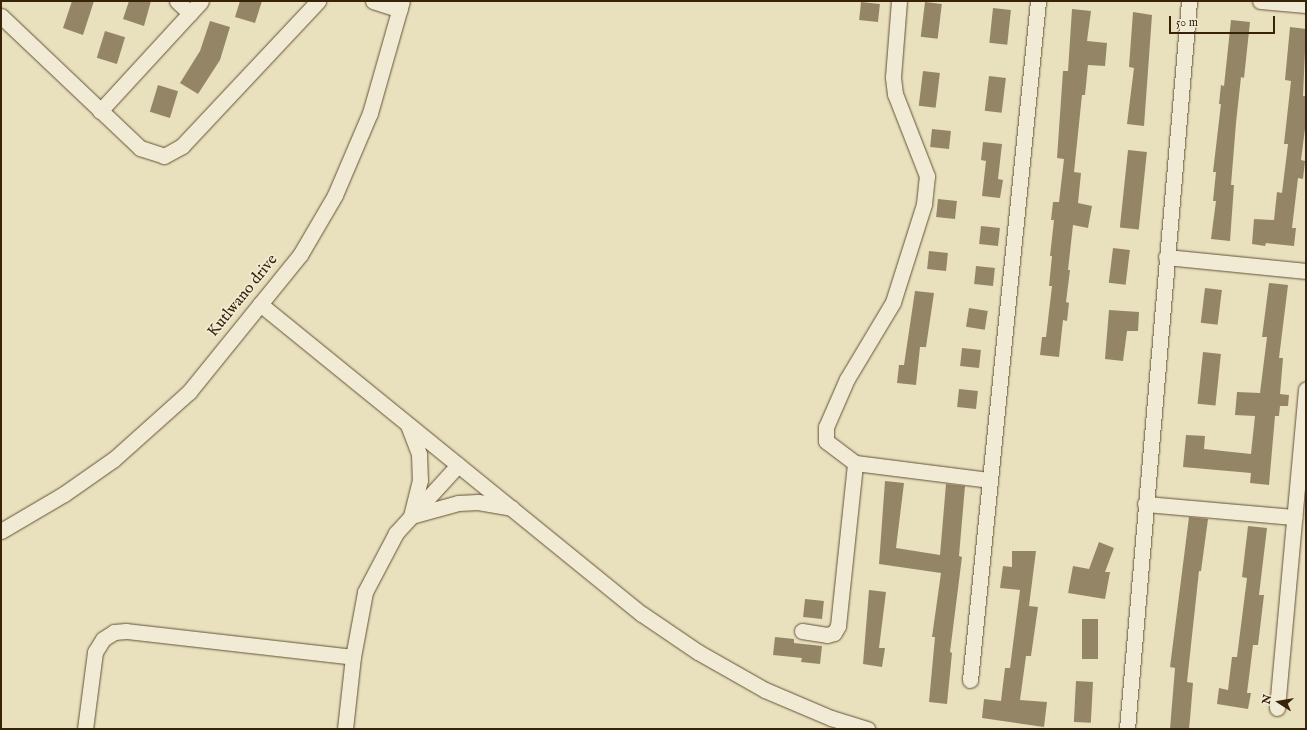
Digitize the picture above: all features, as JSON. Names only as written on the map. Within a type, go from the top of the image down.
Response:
[{"type":"street","points":[[177,1],[190,13]]},
{"type":"street","points":[[100,111],[201,1]]},
{"type":"street","points":[[1,16],[140,148],[164,156],[182,146],[318,1]]},
{"type":"street","points":[[373,1],[401,6]]},
{"type":"street","points":[[899,1],[893,77],[895,94],[927,176],[924,204],[893,302],[847,379],[826,427],[826,441],[855,463],[989,480]]},
{"type":"street","points":[[970,680],[1038,1]]},
{"type":"street","points":[[1127,729],[1189,1]]},
{"type":"street","points":[[1260,1],[1306,5]]},
{"type":"street","name":"Kutlwano drive","points":[[1,531],[64,494],[114,459],[189,392],[300,255],[335,195],[370,113],[401,6]]},
{"type":"street","points":[[1166,257],[1306,271]]},
{"type":"street","points":[[260,304],[642,614],[698,652],[765,690],[831,718],[867,729]]},
{"type":"street","points":[[1277,708],[1306,389]]},
{"type":"street","points":[[408,424],[419,454],[420,480],[411,516]]},
{"type":"street","points":[[802,631],[827,635],[834,634],[838,626],[855,463]]},
{"type":"street","points":[[345,729],[353,657],[365,592],[396,532],[458,465]]},
{"type":"street","points":[[411,516],[458,503],[478,502],[511,508]]},
{"type":"street","points":[[1145,504],[1294,517]]},
{"type":"street","points":[[85,729],[95,652],[104,639],[114,632],[126,631],[353,657]]},
{"type":"building","points":[[72,1],[94,1],[83,35],[63,28]]},
{"type":"building","points":[[129,1],[151,1],[144,26],[123,19]]},
{"type":"building","points":[[240,1],[262,1],[255,23],[235,17]]},
{"type":"building","points":[[861,2],[880,4],[878,22],[859,20]]},
{"type":"building","points":[[925,2],[942,4],[938,39],[921,37]]},
{"type":"building","points":[[993,8],[1011,10],[1007,45],[989,43]]},
{"type":"building","points":[[1072,9],[1091,11],[1087,41],[1107,43],[1105,66],[1088,65],[1085,95],[1082,95],[1074,172],[1081,173],[1078,203],[1092,206],[1088,228],[1073,225],[1066,302],[1069,303],[1067,321],[1063,320],[1059,357],[1040,355],[1042,337],[1046,337],[1052,286],[1049,286],[1052,256],[1050,256],[1054,220],[1051,220],[1053,202],[1059,202],[1064,159],[1057,158],[1063,71],[1068,71]]},
{"type":"building","points":[[1133,12],[1152,15],[1144,126],[1127,124],[1134,68],[1129,67]]},
{"type":"building","points":[[1231,20],[1250,22],[1244,78],[1241,77],[1236,123],[1231,185],[1234,185],[1230,241],[1211,239],[1216,201],[1213,201],[1216,172],[1213,172],[1221,104],[1219,104],[1221,85],[1224,86]]},
{"type":"building","points":[[210,21],[230,27],[220,60],[198,94],[180,83],[200,51]]},
{"type":"building","points":[[1290,27],[1306,29],[1303,96],[1306,96],[1306,121],[1301,160],[1305,161],[1303,179],[1298,178],[1292,228],[1296,228],[1294,246],[1266,243],[1265,246],[1252,244],[1254,219],[1274,220],[1277,192],[1282,193],[1288,144],[1284,144],[1291,81],[1285,80]]},
{"type":"building","points":[[105,31],[125,37],[117,64],[97,58]]},
{"type":"building","points":[[923,71],[940,73],[936,108],[919,106]]},
{"type":"building","points":[[989,76],[1006,78],[1002,113],[985,111]]},
{"type":"building","points":[[158,85],[178,91],[170,118],[150,112]]},
{"type":"building","points":[[932,129],[951,131],[949,149],[930,147]]},
{"type":"building","points":[[983,142],[1002,144],[998,179],[1003,180],[1000,198],[982,196],[986,161],[981,160]]},
{"type":"building","points":[[1128,150],[1147,152],[1139,230],[1120,228]]},
{"type":"building","points":[[938,199],[957,201],[955,219],[936,217]]},
{"type":"building","points":[[981,226],[1000,228],[998,246],[979,244]]},
{"type":"building","points":[[1113,248],[1130,250],[1126,285],[1109,283]]},
{"type":"building","points":[[929,251],[948,253],[946,271],[927,269]]},
{"type":"building","points":[[976,266],[995,268],[993,286],[974,284]]},
{"type":"building","points":[[1269,283],[1288,285],[1279,358],[1283,358],[1280,394],[1289,395],[1288,406],[1280,406],[1279,416],[1275,416],[1269,485],[1250,483],[1251,473],[1183,467],[1186,435],[1205,436],[1204,449],[1251,454],[1255,416],[1235,415],[1237,392],[1260,393],[1267,337],[1262,337]]},
{"type":"building","points":[[1205,288],[1222,290],[1218,325],[1201,323]]},
{"type":"building","points":[[915,291],[934,293],[926,347],[920,347],[916,385],[897,383],[899,365],[904,365]]},
{"type":"building","points":[[969,308],[988,311],[985,330],[966,327]]},
{"type":"building","points":[[1109,310],[1139,312],[1138,331],[1127,331],[1123,361],[1105,359]]},
{"type":"building","points":[[962,348],[981,350],[979,368],[960,366]]},
{"type":"building","points":[[1203,352],[1221,354],[1215,406],[1198,404]]},
{"type":"building","points":[[959,389],[978,391],[976,409],[957,407]]},
{"type":"building","points":[[885,481],[904,483],[896,548],[940,555],[946,484],[965,486],[959,556],[962,557],[950,652],[952,653],[947,704],[929,702],[935,637],[932,637],[941,573],[879,564]]},
{"type":"building","points":[[1189,517],[1208,519],[1201,571],[1199,571],[1187,682],[1193,683],[1189,729],[1170,729],[1175,668],[1170,667]]},
{"type":"building","points":[[1248,526],[1267,528],[1259,595],[1264,595],[1258,645],[1253,645],[1247,693],[1251,693],[1248,709],[1217,704],[1219,688],[1228,690],[1232,657],[1237,657],[1247,578],[1242,577]]},
{"type":"building","points":[[1099,542],[1114,548],[1105,572],[1110,572],[1105,599],[1068,593],[1073,566],[1089,569]]},
{"type":"building","points":[[1012,551],[1036,551],[1029,606],[1038,607],[1031,656],[1026,656],[1020,700],[1047,702],[1044,727],[982,718],[984,699],[1001,701],[1005,668],[1010,668],[1020,590],[1000,588],[1003,566],[1012,567]]},
{"type":"building","points":[[869,590],[886,592],[879,648],[885,648],[882,667],[863,664]]},
{"type":"building","points":[[805,599],[824,601],[822,619],[803,617]]},
{"type":"building","points":[[1082,619],[1098,619],[1098,659],[1082,659]]},
{"type":"building","points":[[775,637],[794,639],[794,643],[822,646],[820,664],[801,662],[802,658],[773,655]]},
{"type":"building","points":[[1076,681],[1093,682],[1091,723],[1074,722]]}]
